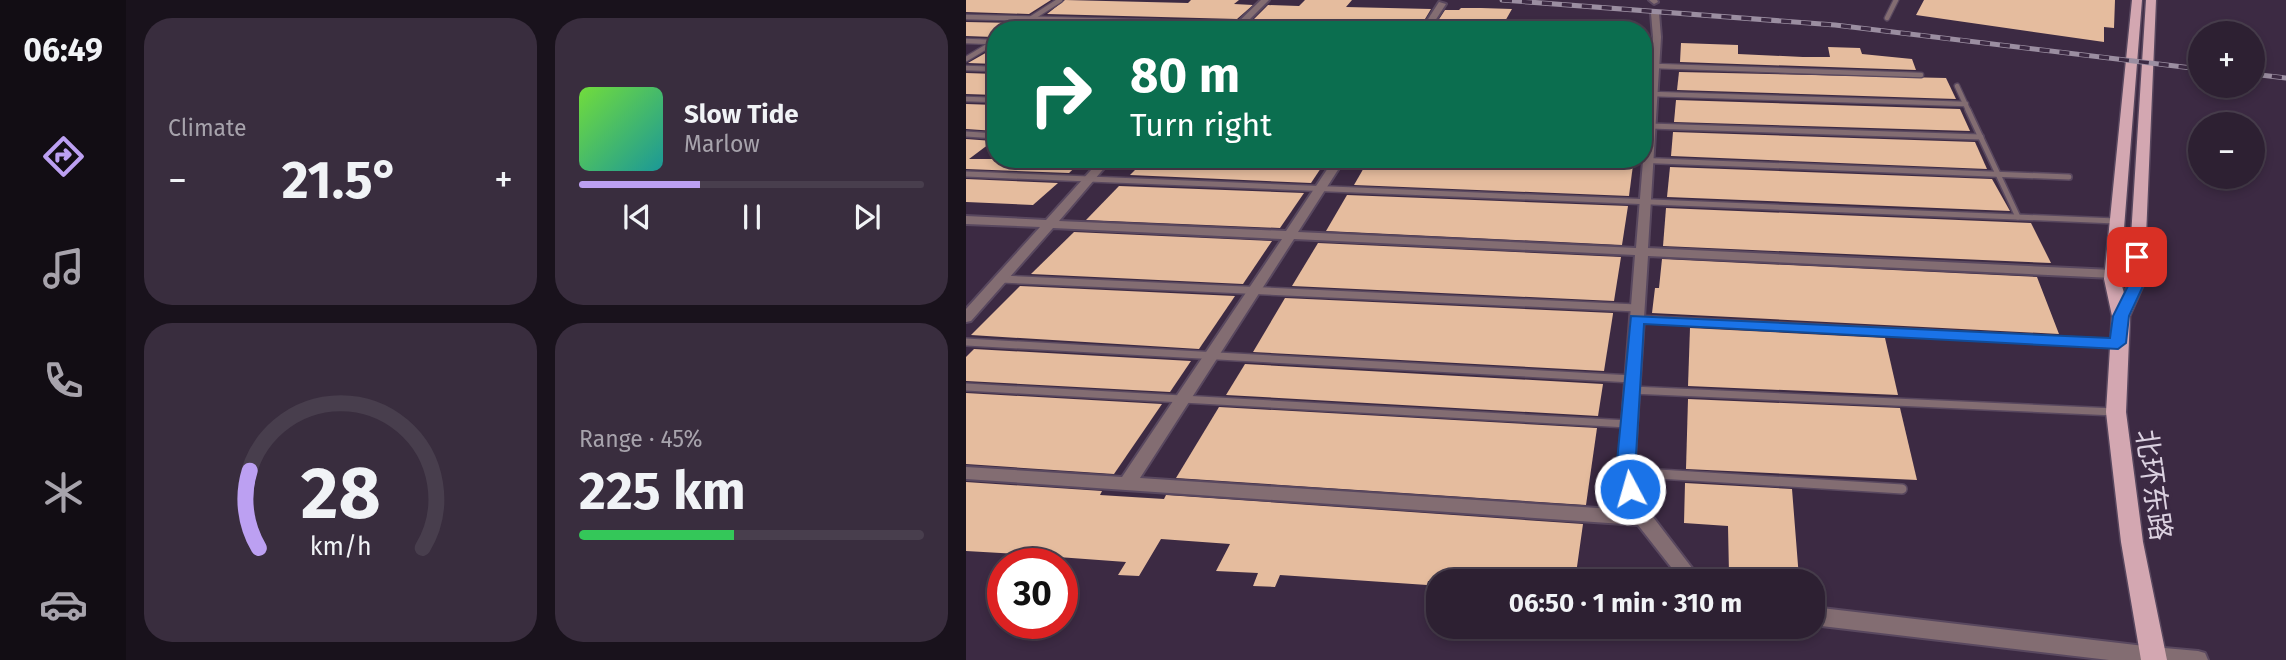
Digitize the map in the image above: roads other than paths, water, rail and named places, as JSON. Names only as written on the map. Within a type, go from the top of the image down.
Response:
[{"type":"main road","name":"北环东路","points":[[2137,0],[2113,274],[2121,316],[2116,412],[2126,502],[2154,658]]},
{"type":"main road","name":"北环东路","points":[[2121,316],[2136,284],[2151,0]]},
{"type":"street","points":[[1243,21],[1265,0]]},
{"type":"street","points":[[1431,21],[1442,4]]},
{"type":"street","points":[[1652,50],[1654,5]]},
{"type":"street","points":[[966,318],[1098,168]]},
{"type":"street","points":[[1128,482],[1334,168]]},
{"type":"street","points":[[1646,168],[1626,472],[1635,506],[1684,569]]},
{"type":"street","points":[[966,220],[2113,274]]},
{"type":"street","points":[[966,473],[1644,518]]},
{"type":"street","points":[[1825,617],[2154,658],[2198,660]]},
{"type":"lane","points":[[1027,21],[1060,0]]},
{"type":"lane","points":[[1887,18],[1896,0]]},
{"type":"lane","points":[[966,17],[1082,21]]},
{"type":"lane","points":[[966,41],[987,41]]},
{"type":"lane","points":[[966,60],[987,46]]},
{"type":"lane","points":[[966,68],[987,69]]},
{"type":"lane","points":[[1652,73],[1922,75]]},
{"type":"lane","points":[[1958,86],[2018,217]]},
{"type":"lane","points":[[966,99],[987,100]]},
{"type":"lane","points":[[1652,103],[1966,104]]},
{"type":"lane","points":[[1652,126],[1981,137]]},
{"type":"lane","points":[[966,134],[987,135]]},
{"type":"lane","points":[[1652,161],[2069,177]]},
{"type":"lane","points":[[966,174],[2117,221]]},
{"type":"lane","points":[[1000,279],[1254,290],[2118,343]]},
{"type":"lane","points":[[966,342],[1211,355],[1632,385],[2116,412]]},
{"type":"lane","points":[[966,387],[1629,424]]},
{"type":"lane","points":[[1626,472],[1902,489]]},
{"type":"railway","points":[[1502,0],[1835,25],[2188,68]]},
{"type":"railway","points":[[2265,76],[2286,78]]}]
